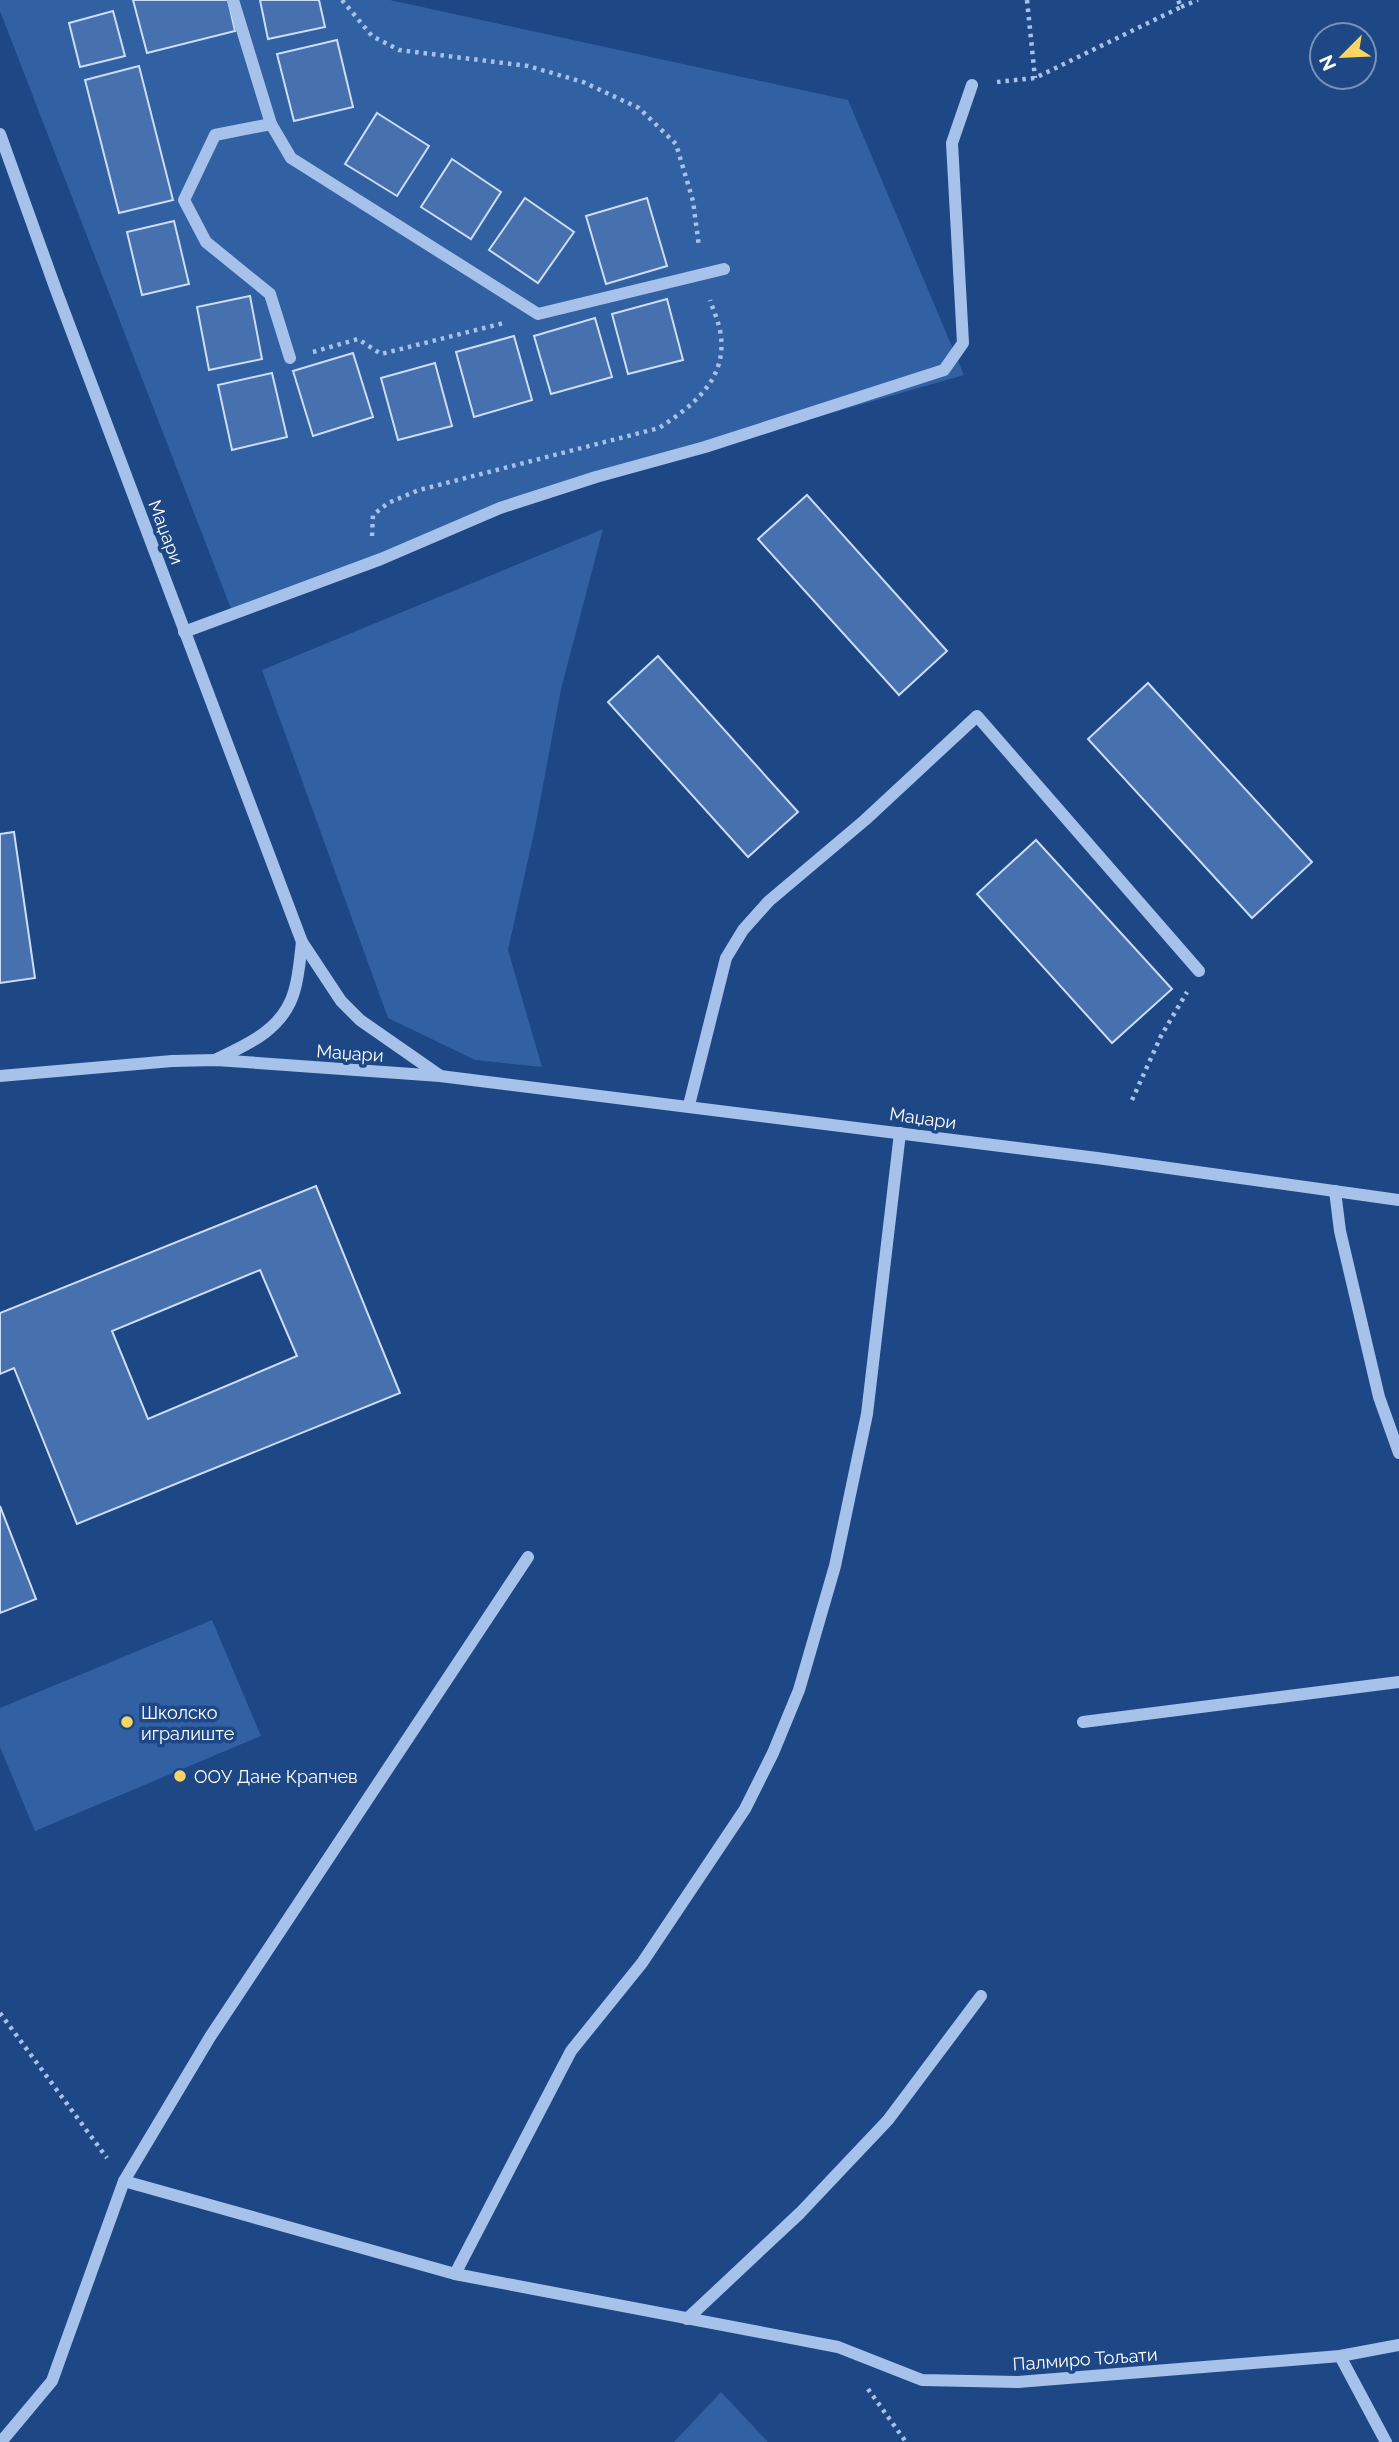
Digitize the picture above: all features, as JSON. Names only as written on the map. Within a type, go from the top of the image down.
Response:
[{"type":"street","points":[[233,0],[271,124],[291,158],[538,314],[724,269]]},
{"type":"street","points":[[184,632],[380,559],[500,508],[596,477],[705,447],[944,370],[963,343],[952,144],[972,85]]},
{"type":"street","points":[[271,124],[215,135],[184,200],[206,242],[270,294],[290,358]]},
{"type":"street","name":"Маџари","points":[[0,134],[56,290],[302,942],[341,1001],[359,1020],[440,1076]]},
{"type":"street","points":[[689,1105],[726,958],[743,930],[769,901],[865,820],[978,716],[1199,971]]},
{"type":"street","name":"Маџари","points":[[216,1060],[270,1031],[283,1015],[294,992],[302,942]]},
{"type":"street","name":"Маџари","points":[[0,1076],[172,1061],[216,1060],[440,1076],[689,1105],[1399,1200]]},
{"type":"street","points":[[455,2274],[571,2051],[642,1963],[745,1810],[773,1753],[799,1690],[835,1566],[867,1414],[900,1133]]},
{"type":"street","points":[[1335,1191],[1340,1231],[1379,1397],[1399,1453]]},
{"type":"street","points":[[1,2442],[52,2381],[124,2181],[210,2037],[528,1557]]},
{"type":"street","points":[[1083,1722],[1399,1682]]},
{"type":"street","points":[[687,2319],[800,2213],[888,2120],[981,1996]]},
{"type":"street","name":"Палмиро Тољати","points":[[124,2181],[455,2274],[838,2347],[922,2380],[1018,2382],[1340,2356],[1399,2345]]},
{"type":"street","points":[[1340,2356],[1386,2442]]},
{"type":"path","points":[[342,0],[372,36],[399,50],[528,66],[583,82],[639,108],[676,144],[692,201],[703,274],[721,338],[719,370],[689,409],[659,428],[419,490],[388,503],[373,515],[372,537],[380,559]]},
{"type":"path","points":[[1027,0],[1035,78]]},
{"type":"path","points":[[1178,0],[1181,7]]},
{"type":"path","points":[[972,85],[1035,78],[1198,0]]},
{"type":"path","points":[[290,358],[358,338],[381,354],[538,314]]},
{"type":"path","points":[[1132,1100],[1161,1036],[1199,971]]},
{"type":"path","points":[[0,2014],[124,2181]]},
{"type":"path","points":[[838,2347],[906,2442]]},
{"type":"shaded area","points":[[0,0],[390,0],[848,100],[964,375],[500,508],[235,619],[0,11]]},
{"type":"shaded area","points":[[603,529],[561,689],[535,828],[508,950],[542,1067],[475,1060],[388,1018],[262,670]]},
{"type":"shaded area","name":"Школско игралиште","points":[[212,1620],[261,1736],[35,1831],[0,1747],[0,1708]]},
{"type":"shaded area","points":[[721,2392],[768,2442],[674,2442]]},
{"type":"building","points":[[133,0],[228,0],[235,31],[147,53]]},
{"type":"building","points":[[260,0],[319,0],[325,27],[268,39]]},
{"type":"building","points":[[113,11],[125,56],[80,67],[69,23]]},
{"type":"building","points":[[337,40],[353,107],[294,121],[277,54]]},
{"type":"building","points":[[139,66],[173,200],[119,213],[85,80]]},
{"type":"building","points":[[377,113],[429,146],[397,196],[345,164]]},
{"type":"building","points":[[452,159],[501,192],[471,239],[421,207]]},
{"type":"building","points":[[525,198],[574,232],[538,283],[489,250]]},
{"type":"building","points":[[647,198],[667,266],[606,284],[586,216]]},
{"type":"building","points":[[174,221],[189,284],[142,295],[127,232]]},
{"type":"building","points":[[250,296],[262,359],[209,370],[197,307]]},
{"type":"building","points":[[667,299],[683,360],[628,374],[612,314]]},
{"type":"building","points":[[595,318],[612,377],[551,394],[534,336]]},
{"type":"building","points":[[514,336],[532,400],[474,417],[456,352]]},
{"type":"building","points":[[353,353],[373,417],[313,436],[293,371]]},
{"type":"building","points":[[435,363],[452,426],[398,440],[381,378]]},
{"type":"building","points":[[272,373],[287,437],[232,450],[218,385]]},
{"type":"building","points":[[807,495],[947,651],[899,695],[758,539]]},
{"type":"building","points":[[658,656],[798,812],[748,857],[608,702]]},
{"type":"building","points":[[1148,683],[1312,862],[1252,918],[1088,739]]},
{"type":"building","points":[[14,832],[35,978],[0,983],[0,834]]},
{"type":"building","points":[[1036,840],[1172,989],[1112,1043],[977,894]]},
{"type":"building","points":[[316,1186],[400,1393],[77,1524],[14,1368],[0,1374],[0,1313]],"holes":[[[260,1270],[297,1356],[148,1419],[112,1331]]]},
{"type":"building","points":[[0,1506],[36,1599],[0,1613]]},
{"type":"place","name":"Школско игралиште","points":[[127,1722]]},
{"type":"place","name":"ООУ Дане Крапчев","points":[[180,1776]]}]
